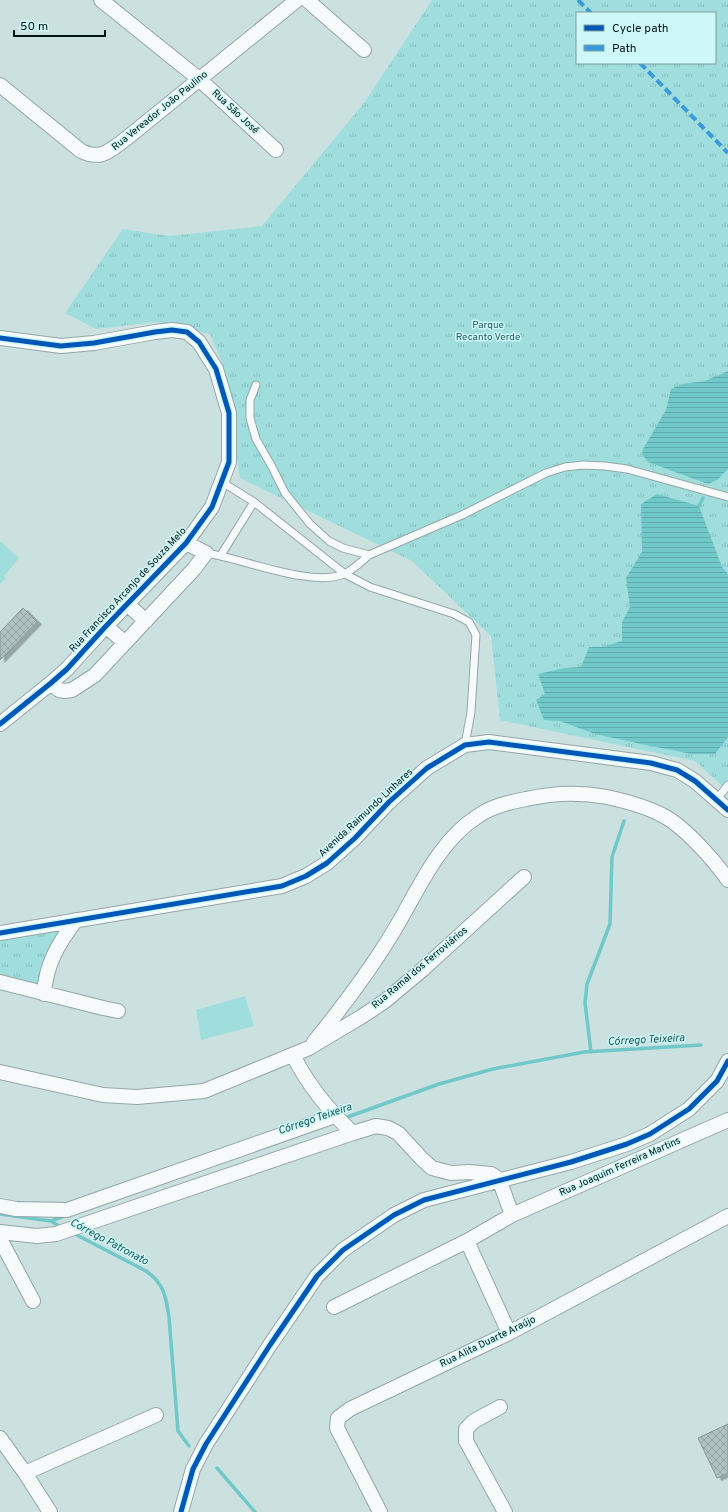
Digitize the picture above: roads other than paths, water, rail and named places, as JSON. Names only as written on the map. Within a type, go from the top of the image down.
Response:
[{"type":"street","name":"Rua São José","points":[[101,0],[199,79],[276,150]]},
{"type":"street","name":"Rua Vereador João Paulino","points":[[0,85],[81,150],[91,155],[105,154],[127,138],[297,0]]},
{"type":"street","points":[[307,0],[364,50]]},
{"type":"street","name":"Rua Francisco Arcanjo de Souza Melo","points":[[0,338],[61,346],[94,343],[172,330],[188,332],[199,342],[216,369],[229,413],[229,462],[212,506],[186,544],[106,626],[67,669],[0,724]]},
{"type":"street","points":[[51,683],[59,690],[72,690],[95,675],[194,569],[206,553],[186,544]]},
{"type":"street","points":[[127,604],[146,621]]},
{"type":"street","points":[[106,626],[125,643]]},
{"type":"street","name":"Avenida Raimundo Linhares","points":[[0,933],[282,886],[306,876],[327,863],[355,838],[389,802],[428,768],[465,745],[489,742],[651,763],[677,770],[695,781],[728,810]]},
{"type":"street","points":[[308,1048],[328,1024],[387,942],[441,852],[459,830],[479,815],[500,805],[545,795],[567,794],[597,795],[640,806],[662,815],[676,824],[715,861],[728,880]]},
{"type":"street","name":"Rua Ramal dos Ferroviários","points":[[0,1072],[103,1095],[137,1098],[204,1091],[293,1055],[348,1025],[385,1000],[432,961],[524,877]]},
{"type":"street","points":[[44,994],[45,980],[52,956],[76,920]]},
{"type":"street","points":[[0,982],[118,1011]]},
{"type":"street","points":[[293,1055],[303,1076],[335,1116],[353,1133]]},
{"type":"street","points":[[193,1512],[183,1506],[193,1469],[206,1444],[317,1276],[343,1250],[394,1215],[424,1200],[571,1162],[627,1144],[650,1134],[689,1109],[717,1081],[728,1061]]},
{"type":"street","points":[[0,1206],[16,1209],[67,1210],[335,1116]]},
{"type":"street","name":"Rua Joaquim Ferreira Martins","points":[[334,1307],[467,1241],[512,1215],[728,1120]]},
{"type":"street","points":[[0,1232],[37,1236],[56,1234],[376,1126],[388,1128],[398,1133],[432,1168],[451,1173],[469,1172],[491,1174],[496,1176],[499,1180],[512,1215]]},
{"type":"street","name":"Rua Alita Duarte Araújo","points":[[380,1512],[338,1428],[338,1418],[350,1410],[509,1333],[728,1216]]},
{"type":"street","points":[[0,1239],[33,1301]]},
{"type":"street","points":[[467,1241],[509,1333]]},
{"type":"street","points":[[500,1407],[474,1421],[466,1429],[466,1441],[505,1512]]},
{"type":"street","points":[[25,1473],[156,1415]]},
{"type":"street","points":[[0,1438],[50,1512]]},
{"type":"lane","points":[[256,385],[250,400],[250,418],[256,439],[272,465],[285,493],[310,524],[329,541],[343,548],[369,555]]},
{"type":"lane","points":[[206,553],[221,555],[283,572],[316,578],[345,574],[369,555],[462,515],[546,473],[564,467],[583,465],[627,469],[728,497]]},
{"type":"lane","points":[[222,482],[254,502],[345,574],[370,587],[454,614],[469,622],[476,635],[471,712],[465,745]]},
{"type":"lane","points":[[221,555],[254,502]]},
{"type":"lane","points":[[717,799],[728,785]]},
{"type":"waterway","points":[[699,506],[703,498]]},
{"type":"waterway","name":"Córrego Teixeira","points":[[591,1052],[585,1003],[587,984],[610,924],[612,857],[624,821]]},
{"type":"waterway","name":"Córrego Teixeira","points":[[342,1119],[439,1084],[493,1069],[584,1052],[701,1045]]},
{"type":"waterway","name":"Córrego Patronato","points":[[0,1214],[51,1221],[62,1228]]},
{"type":"waterway","name":"Córrego Teixeira","points":[[51,1221],[67,1215]]},
{"type":"waterway","name":"Córrego Patronato","points":[[73,1233],[146,1271],[157,1280],[163,1291],[169,1317],[178,1431],[189,1446]]},
{"type":"waterway","name":"Córrego Patronato","points":[[217,1468],[255,1512]]},
{"type":"park label","name":"Parque Recanto Verde","points":[[488,330]]}]
